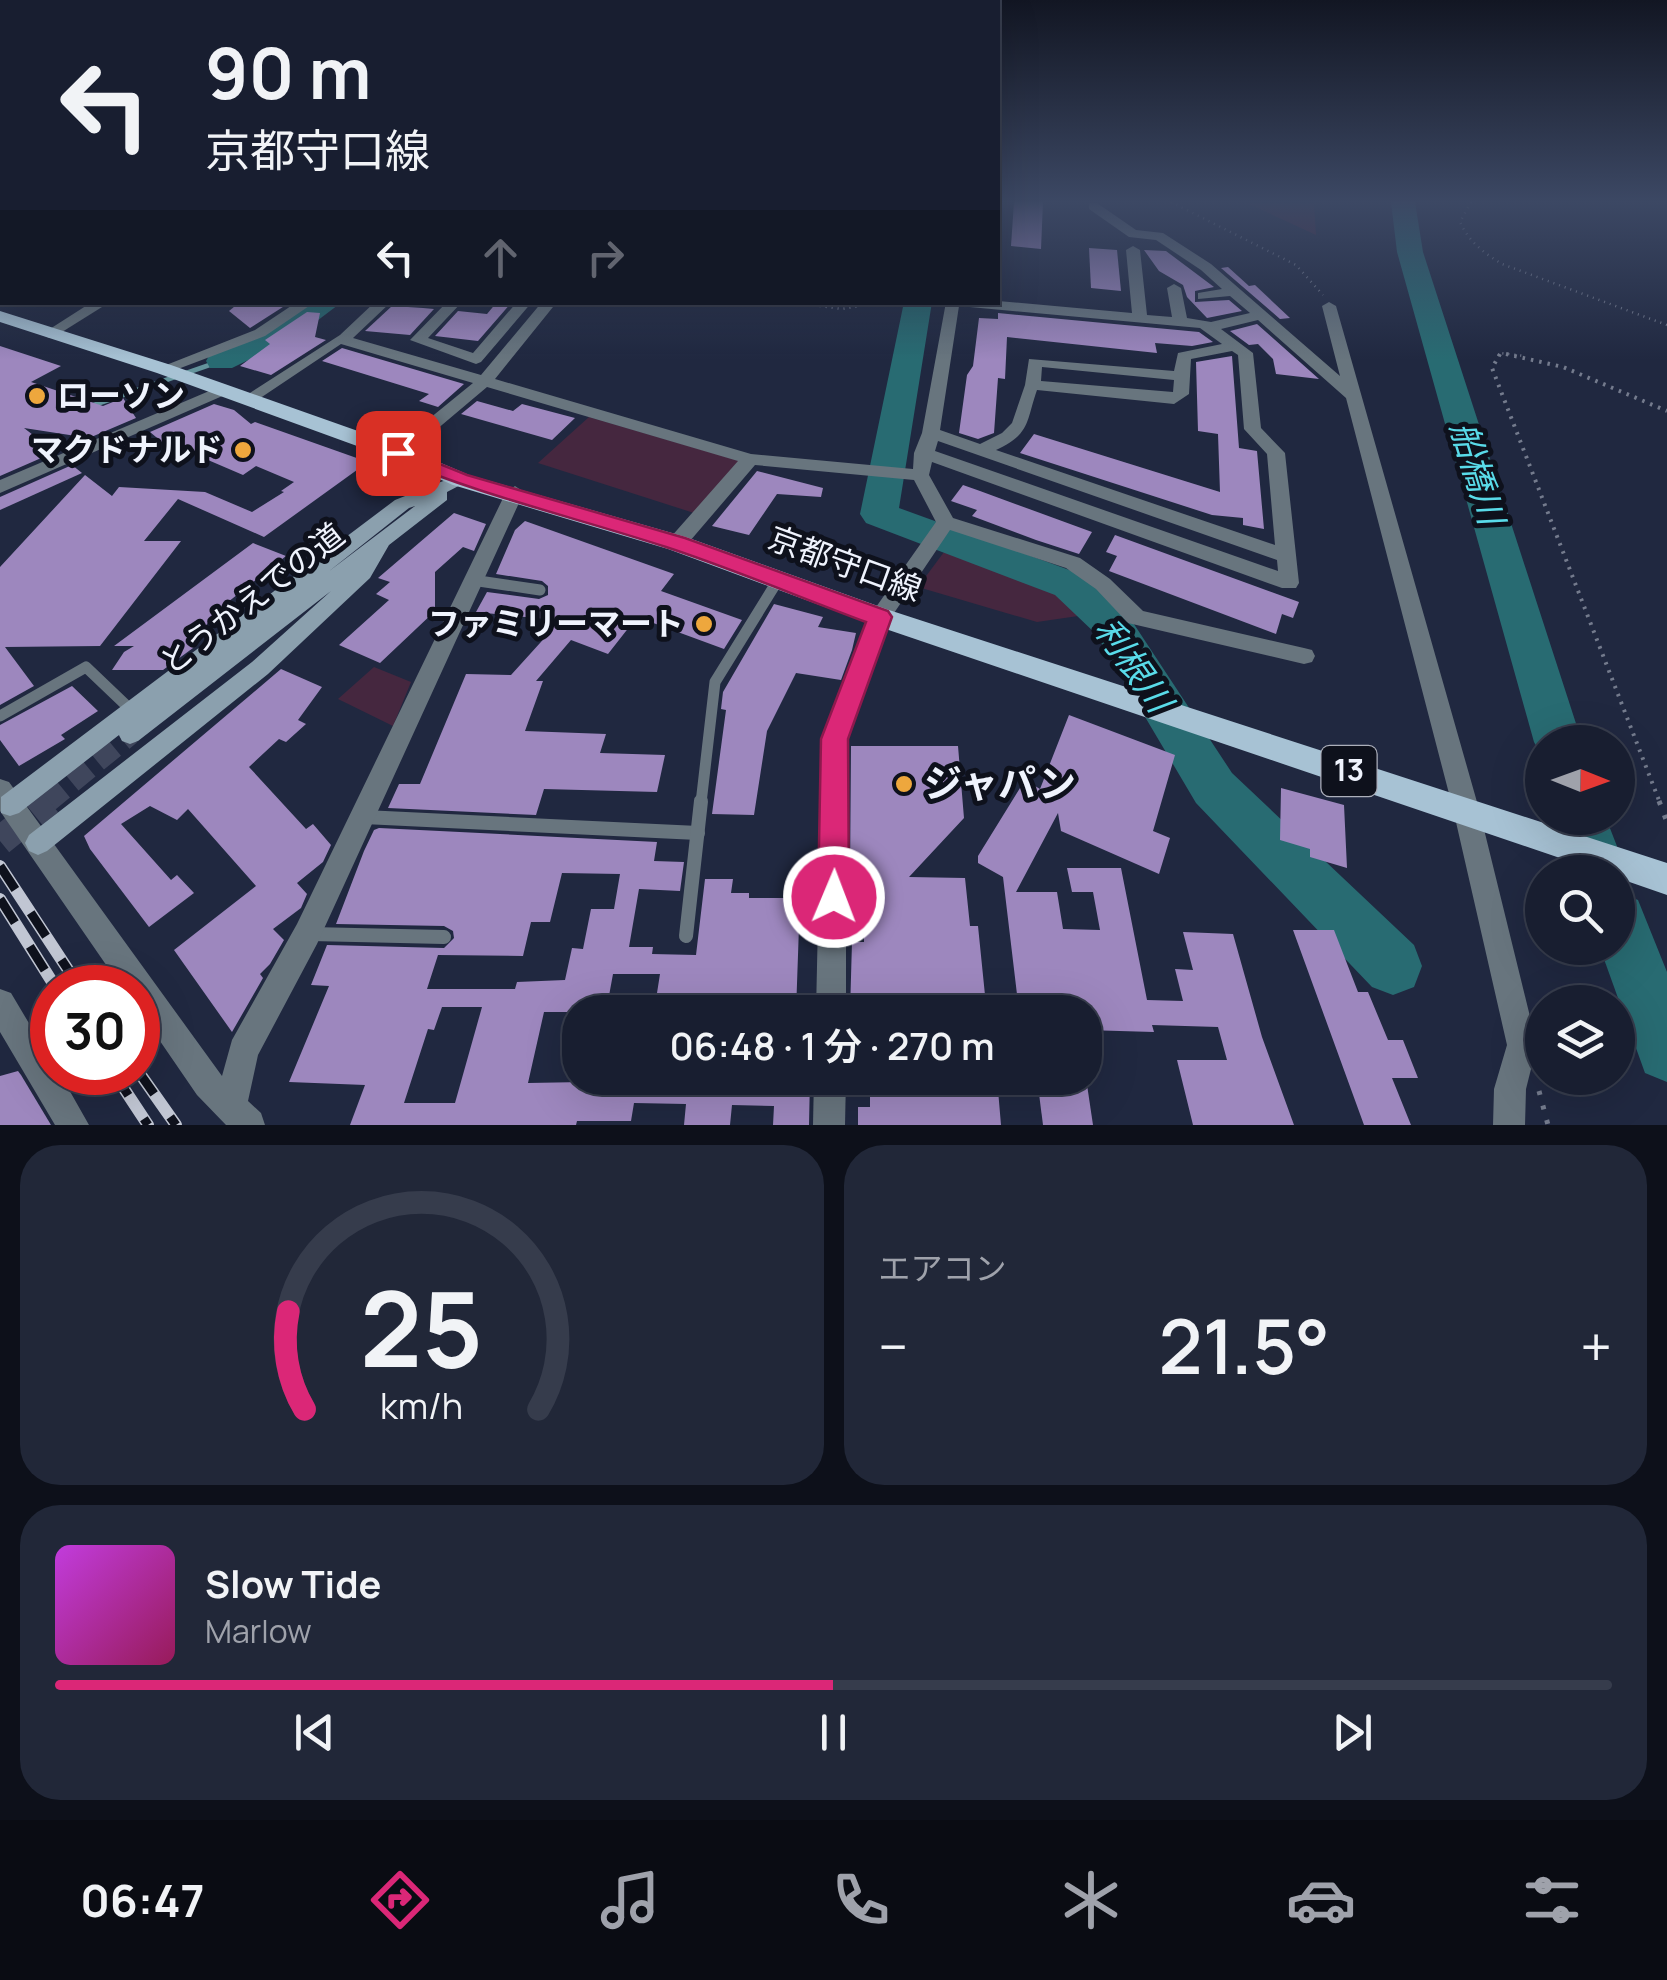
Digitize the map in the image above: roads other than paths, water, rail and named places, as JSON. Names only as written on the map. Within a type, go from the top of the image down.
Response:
[{"type":"main road","name":"京都守口線","points":[[0,316],[398,453],[461,480],[514,492],[677,543],[880,617],[1658,875]]},
{"type":"street","points":[[1133,254],[1140,318]]},
{"type":"street","points":[[1187,254],[1352,396]]},
{"type":"street","points":[[1178,270],[1206,267]]},
{"type":"street","points":[[1174,288],[1180,322]]},
{"type":"street","points":[[1202,296],[1234,291]]},
{"type":"street","points":[[49,334],[98,305]]},
{"type":"street","points":[[175,374],[260,334],[304,305]]},
{"type":"street","points":[[343,340],[381,305]]},
{"type":"street","points":[[452,305],[418,340],[476,358],[521,305]]},
{"type":"street","points":[[398,453],[485,381],[548,305]]},
{"type":"street","points":[[911,475],[932,433],[954,305]]},
{"type":"street","points":[[990,305],[1210,327],[1261,315]]},
{"type":"street","points":[[1329,306],[1466,810],[1522,1046],[1510,1088],[1509,1125]]},
{"type":"street","points":[[923,453],[1289,583],[1276,453],[1253,429],[1245,354],[1210,327]]},
{"type":"street","points":[[247,400],[339,339],[750,459],[911,475]]},
{"type":"street","points":[[980,450],[1004,440],[1020,424],[1025,394],[1032,386],[1174,398],[1181,394],[1183,356],[1234,346]]},
{"type":"street","points":[[0,487],[221,392]]},
{"type":"street","points":[[932,433],[1287,556]]},
{"type":"street","points":[[677,543],[750,459]]},
{"type":"street","points":[[911,475],[944,524],[1073,563],[1136,617],[1304,656]]},
{"type":"street","points":[[240,1116],[208,1084],[5,797],[130,709],[402,504],[461,480]]},
{"type":"street","name":"とうかえでの道","points":[[130,734],[461,480]]},
{"type":"street","points":[[240,1116],[243,1051],[307,934],[514,492]]},
{"type":"street","points":[[831,995],[834,739],[880,617],[944,524]]},
{"type":"street","points":[[38,842],[260,668],[363,573],[382,540]]},
{"type":"street","points":[[0,1004],[73,1125]]},
{"type":"street","points":[[829,1125],[830,1095]]},
{"type":"lane","points":[[472,580],[540,590]]},
{"type":"lane","points":[[686,936],[715,682],[778,580]]},
{"type":"lane","points":[[0,716],[86,667],[130,709]]},
{"type":"lane","points":[[360,816],[698,833]]},
{"type":"lane","points":[[307,934],[444,937]]},
{"type":"waterway","name":"船橋川","points":[[1411,254],[1553,725]]},
{"type":"waterway","points":[[221,361],[287,330],[324,305]]},
{"type":"waterway","name":"利根川","points":[[917,305],[879,514],[1069,585],[1111,623],[1214,788],[1393,966]]},
{"type":"waterway","points":[[91,406],[221,361]]},
{"type":"waterway","name":"船橋川","points":[[1587,835],[1594,855]]},
{"type":"waterway","name":"船橋川","points":[[1635,965],[1667,1051]]},
{"type":"tunnel","points":[[46,803],[130,734]]},
{"type":"tunnel","points":[[0,841],[49,801]]},
{"type":"railway","points":[[0,866],[65,965]]},
{"type":"railway","points":[[0,899],[42,965]]},
{"type":"railway","points":[[128,1095],[148,1125]]},
{"type":"railway","points":[[155,1095],[176,1125]]},
{"type":"place","name":"ローソン","points":[[37,396]]},
{"type":"place","name":"マクドナルド","points":[[243,450]]},
{"type":"place","name":"ファミリーマート","points":[[704,624]]},
{"type":"place","name":"ジャパン","points":[[904,784]]}]
